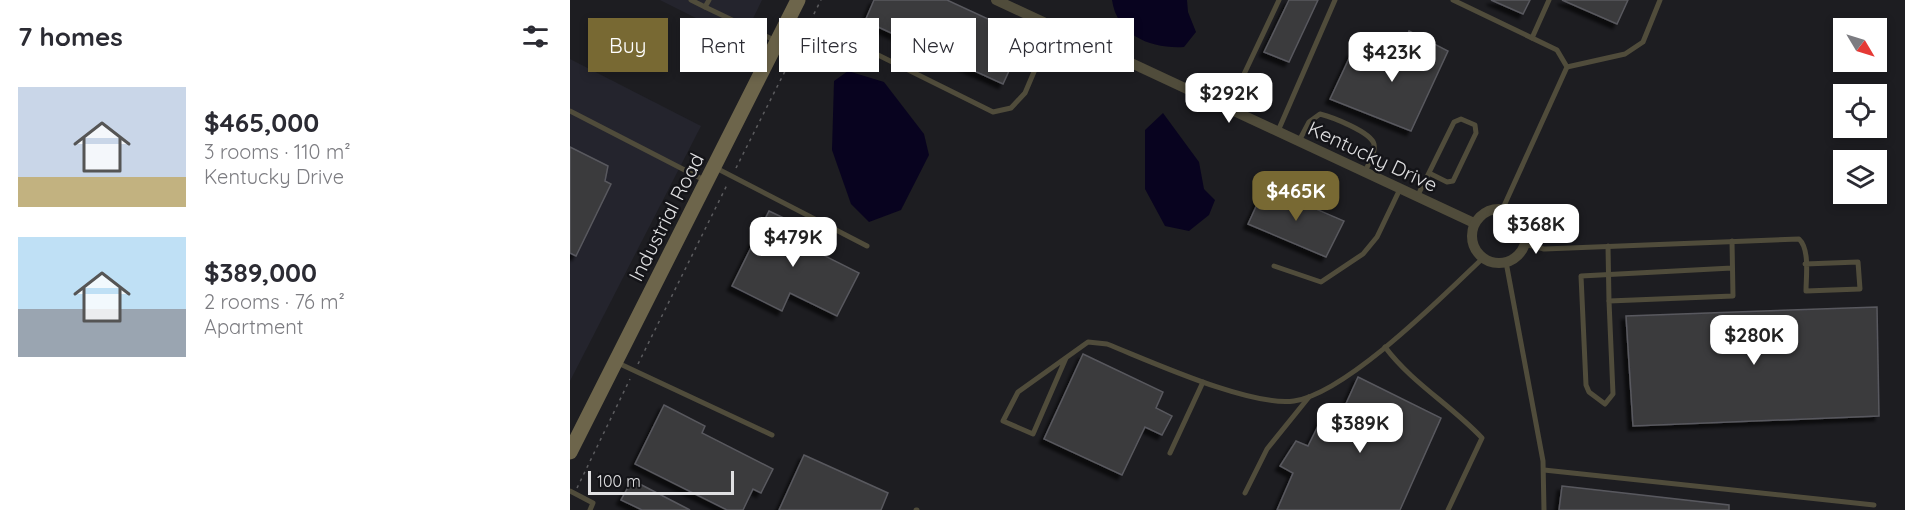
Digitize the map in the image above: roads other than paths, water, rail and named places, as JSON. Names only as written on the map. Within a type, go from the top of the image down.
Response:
[{"type":"main road","name":"Industrial Road","points":[[570,451],[798,0]]},
{"type":"street","name":"Kentucky Drive","points":[[996,0],[1034,18]]},
{"type":"street","name":"Kentucky Drive","points":[[1134,64],[1474,223]]},
{"type":"street","points":[[1503,208],[1520,217],[1525,225],[1526,244],[1521,252],[1506,262],[1498,263],[1483,258],[1472,243],[1474,223],[1481,214],[1492,209],[1503,208]]},
{"type":"lane","points":[[691,0],[777,42]]},
{"type":"lane","points":[[705,7],[709,0]]},
{"type":"lane","points":[[1228,108],[1279,0]]},
{"type":"lane","points":[[1278,131],[1335,0]]},
{"type":"lane","points":[[1453,0],[1557,50],[1568,67]]},
{"type":"lane","points":[[1532,38],[1550,0]]},
{"type":"lane","points":[[1568,67],[1625,54],[1642,42],[1660,0]]},
{"type":"lane","points":[[879,55],[993,112],[1011,108],[1025,93],[1034,72]]},
{"type":"lane","points":[[1503,208],[1568,67]]},
{"type":"lane","points":[[570,111],[707,182]]},
{"type":"lane","points":[[1299,141],[1308,122],[1320,114],[1363,132],[1370,137],[1374,145],[1374,152],[1365,172]]},
{"type":"lane","points":[[1418,197],[1429,173],[1454,122],[1461,119],[1475,125],[1476,133],[1453,181],[1447,182],[1429,173]]},
{"type":"lane","points":[[714,167],[867,246]]},
{"type":"lane","points":[[1274,266],[1321,282],[1363,254],[1377,237],[1400,189]]},
{"type":"lane","points":[[1526,244],[1544,249],[1799,239],[1805,246],[1805,264],[1806,291],[1860,289],[1858,262],[1805,264]]},
{"type":"lane","points":[[1609,301],[1733,296],[1732,241]]},
{"type":"lane","points":[[1608,246],[1609,274],[1609,301],[1613,394],[1605,404],[1589,392],[1586,385],[1581,276],[1609,274],[1732,268]]},
{"type":"lane","points":[[1066,358],[1033,434],[1003,421],[1018,392],[1088,342],[1107,344],[1203,382],[1266,400],[1294,401],[1310,395],[1362,364],[1385,347],[1483,258]]},
{"type":"lane","points":[[1506,262],[1544,470],[1544,510]]},
{"type":"lane","points":[[1385,347],[1400,367],[1462,417],[1482,438],[1448,510]]},
{"type":"lane","points":[[616,362],[772,435]]},
{"type":"lane","points":[[1170,453],[1203,382]]},
{"type":"lane","points":[[1245,493],[1267,449],[1310,395]]},
{"type":"lane","points":[[1544,470],[1874,505]]},
{"type":"lane","points":[[570,491],[593,503],[590,510]]}]
